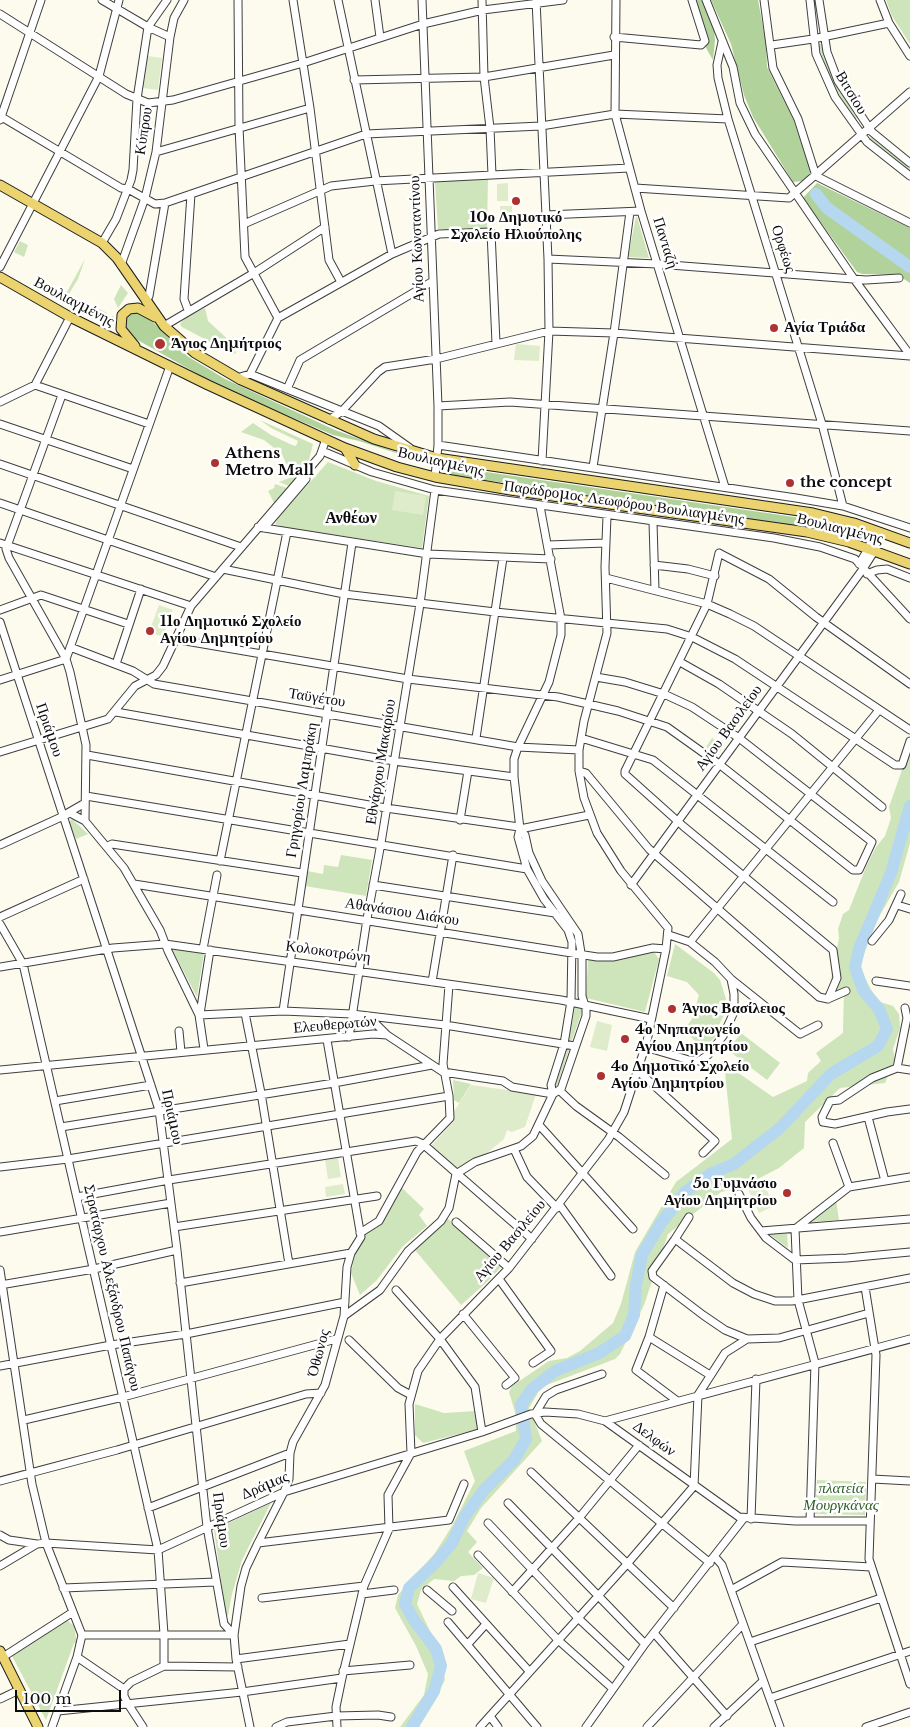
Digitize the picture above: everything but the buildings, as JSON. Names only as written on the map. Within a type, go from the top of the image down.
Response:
[{"type":"main road","points":[[0,185],[102,243],[121,265],[161,322]]},
{"type":"main road","name":"Βουλιαγμένης","points":[[0,277],[70,317],[345,448],[435,477],[510,490],[807,532],[872,550],[910,564]]},
{"type":"main road","points":[[147,355],[123,333],[120,320],[125,312],[133,308],[142,310],[161,322]]},
{"type":"main road","name":"Βουλιαγμένης","points":[[161,322],[195,353],[236,378],[329,420],[415,452],[437,458],[794,510],[842,520],[910,542]]},
{"type":"main road","points":[[345,448],[355,465]]},
{"type":"main road","points":[[2,1654],[38,1727]]},
{"type":"street","points":[[41,0],[1,118],[121,188],[128,189],[155,204],[165,203],[366,134],[541,126],[615,114],[728,119]]},
{"type":"street","points":[[102,0],[148,27],[170,37]]},
{"type":"street","points":[[0,267],[99,76],[119,0]]},
{"type":"street","name":"Κύπρου","points":[[102,243],[116,219],[134,170],[137,99],[148,27],[167,0]]},
{"type":"street","name":"Κύπρου","points":[[121,265],[145,198],[156,152],[170,37],[174,18],[184,0]]},
{"type":"street","points":[[238,0],[239,127],[245,257],[278,318]]},
{"type":"street","points":[[293,0],[310,108],[329,260],[342,282]]},
{"type":"street","points":[[338,0],[392,254]]},
{"type":"street","points":[[375,0],[380,37]]},
{"type":"street","name":"Αγίου Κωνσταντίνου","points":[[422,0],[438,406],[438,445],[435,477]]},
{"type":"street","points":[[482,0],[484,77],[490,128],[492,175]]},
{"type":"street","points":[[0,14],[137,99],[148,103],[163,102],[239,81],[423,24],[483,10],[536,1],[563,0]]},
{"type":"street","name":"Πανταζή","points":[[616,0],[614,38],[615,114],[641,211],[725,488]]},
{"type":"street","points":[[614,38],[696,46],[705,41],[692,0]]},
{"type":"street","points":[[706,0],[733,67],[740,103],[750,126],[854,279],[910,355]]},
{"type":"street","points":[[764,0],[772,45],[773,68],[798,118],[816,176],[910,223]]},
{"type":"street","name":"Βιτσίου","points":[[810,0],[813,39],[827,83],[861,135],[877,152],[910,176]]},
{"type":"street","name":"Βιτσίου","points":[[819,0],[824,37],[838,81],[869,128],[910,163]]},
{"type":"street","points":[[880,0],[889,23],[910,56]]},
{"type":"street","points":[[536,1],[540,67],[542,172],[548,259],[549,331],[542,461]]},
{"type":"street","points":[[772,45],[824,37],[889,23]]},
{"type":"street","name":"Ορφέως","points":[[722,42],[718,78],[728,119],[822,424],[843,506]]},
{"type":"street","points":[[354,80],[484,77],[614,55]]},
{"type":"street","points":[[635,188],[782,199],[796,194],[910,92]]},
{"type":"street","points":[[156,152],[310,108]]},
{"type":"street","points":[[244,224],[320,188],[375,181],[629,168]]},
{"type":"street","points":[[188,310],[184,299],[192,194]]},
{"type":"street","points":[[146,302],[149,296],[165,203]]},
{"type":"street","points":[[546,215],[641,211]]},
{"type":"street","points":[[592,467],[614,333],[630,212]]},
{"type":"street","points":[[161,322],[188,310],[254,274],[325,227]]},
{"type":"street","points":[[250,374],[278,318],[392,254],[431,236],[492,232],[496,343]]},
{"type":"street","points":[[548,259],[658,264],[854,279],[899,278]]},
{"type":"street","points":[[287,389],[300,360],[432,281]]},
{"type":"street","points":[[0,402],[35,385],[70,317]]},
{"type":"street","points":[[329,420],[342,411],[378,372],[385,367],[436,359],[549,331],[614,333],[910,355]]},
{"type":"street","points":[[66,659],[170,366]]},
{"type":"street","points":[[236,378],[250,374],[342,411],[385,429],[415,452]]},
{"type":"street","points":[[35,385],[149,424]]},
{"type":"street","points":[[62,395],[33,476],[4,543],[8,558],[66,659],[87,755],[85,822]]},
{"type":"street","points":[[438,406],[510,402],[910,431]]},
{"type":"street","points":[[0,424],[133,470]]},
{"type":"street","points":[[261,527],[320,456],[326,439]]},
{"type":"street","points":[[0,752],[82,726],[105,721],[116,712],[135,686],[156,675],[160,670],[191,606],[241,547],[335,443]]},
{"type":"street","name":"Παράδρομος Λεωφόρου Βουλιαγμένης","points":[[438,445],[843,506],[910,528]]},
{"type":"street","name":"Παράδρομος Λεωφόρου Βουλιαγμένης","points":[[328,452],[355,465],[396,480],[435,490],[774,538],[848,555],[910,619]]},
{"type":"street","points":[[0,464],[241,547]]},
{"type":"street","name":"Εθνάρχου Μακαρίου","points":[[350,1037],[367,920],[428,554],[435,490]]},
{"type":"street","points":[[0,502],[216,577]]},
{"type":"street","points":[[540,506],[561,619],[555,662],[542,696],[518,747],[514,759],[514,777],[519,828],[518,837],[527,869],[570,934],[573,952],[572,1001],[564,1044],[551,1085],[556,1092],[590,1118],[594,1118],[613,1132],[665,1175]]},
{"type":"street","points":[[608,516],[606,543],[608,623],[606,643],[588,704],[579,750],[579,771],[582,791],[590,815],[603,843],[631,885],[666,925],[669,935],[690,942],[715,962],[731,979],[800,1034],[818,1025]]},
{"type":"street","points":[[653,522],[655,590]]},
{"type":"street","points":[[261,527],[428,554],[551,559]]},
{"type":"street","name":"Αγίου Βασιλείου","points":[[631,885],[863,569],[878,531]]},
{"type":"street","points":[[220,861],[287,532]]},
{"type":"street","points":[[4,543],[191,606]]},
{"type":"street","name":"Γρηγορίου Λαμπράκη","points":[[283,1011],[352,543]]},
{"type":"street","points":[[548,545],[606,543]]},
{"type":"street","points":[[828,999],[834,988],[837,973],[833,950],[625,774],[708,604],[716,576],[719,553],[765,576],[824,622],[910,684]]},
{"type":"street","points":[[476,738],[503,558]]},
{"type":"street","points":[[654,565],[688,569],[716,576]]},
{"type":"street","points":[[223,568],[344,594],[420,604],[667,629],[692,637],[720,650],[899,766],[910,741]]},
{"type":"street","points":[[863,569],[887,569],[910,578]]},
{"type":"street","points":[[606,578],[708,604],[743,620],[910,730]]},
{"type":"street","points":[[116,664],[141,590]]},
{"type":"street","points":[[0,610],[41,595],[128,624]]},
{"type":"street","name":"Πριάμου","points":[[0,622],[159,1110],[165,1143],[207,1527],[224,1624],[234,1635]]},
{"type":"street","points":[[174,639],[408,679],[542,696],[588,704],[667,727],[719,764],[789,821],[856,871],[859,870],[872,842],[739,738],[692,707],[664,694],[634,684],[596,677]]},
{"type":"street","name":"Ταϋγέτου","points":[[70,647],[136,672],[154,684],[252,702],[476,738],[518,747],[579,750]]},
{"type":"street","points":[[0,680],[66,659]]},
{"type":"street","points":[[680,662],[719,684],[798,738],[882,807]]},
{"type":"street","points":[[690,942],[879,710]]},
{"type":"street","points":[[116,712],[394,761],[514,777]]},
{"type":"street","points":[[581,738],[654,760],[833,902]]},
{"type":"street","points":[[87,755],[386,808],[519,828],[590,815]]},
{"type":"street","points":[[460,820],[468,771]]},
{"type":"street","points":[[579,771],[586,772],[654,854],[819,997],[828,999],[846,991]]},
{"type":"street","points":[[63,816],[85,799],[229,818],[527,869]]},
{"type":"street","points":[[0,845],[73,813],[85,822],[108,846],[134,884],[160,930],[200,1015]]},
{"type":"street","points":[[456,1174],[475,1162],[514,1149],[528,1142],[540,1126],[556,1092],[586,1016],[582,996],[582,954],[576,929],[542,881],[529,853],[525,835],[519,828]]},
{"type":"street","points":[[108,846],[112,844],[302,873]]},
{"type":"street","points":[[432,982],[453,855]]},
{"type":"street","points":[[204,1050],[200,1015],[217,875]]},
{"type":"street","points":[[0,917],[84,879]]},
{"type":"street","name":"Αθανάσιου Διάκου","points":[[134,884],[582,954],[613,957],[652,948],[666,949]]},
{"type":"street","points":[[374,885],[555,913]]},
{"type":"street","points":[[872,941],[889,920],[901,894]]},
{"type":"street","points":[[897,905],[910,908]]},
{"type":"street","name":"Στρατάρχου Αλεξάνδρου Παπάγου","points":[[0,924],[23,964],[158,1550],[164,1634],[164,1666]]},
{"type":"street","name":"Αγίου Βασιλείου","points":[[411,1453],[408,1420],[411,1395],[418,1370],[440,1339],[509,1268],[583,1174],[613,1132],[624,1112],[645,1047],[669,935]]},
{"type":"street","name":"Κολοκοτρώνη","points":[[0,967],[106,950],[165,944],[572,1001],[651,1020]]},
{"type":"street","points":[[645,1047],[689,1060],[704,1058],[723,1036],[732,1018],[734,994],[731,979]]},
{"type":"street","points":[[876,981],[910,986]]},
{"type":"street","points":[[360,1233],[379,1221],[423,1144],[430,1140],[448,1121],[449,1096],[444,1072],[448,985]]},
{"type":"street","points":[[897,1068],[908,1026],[905,1008]]},
{"type":"street","points":[[200,1015],[283,1011],[352,1014],[446,1025],[575,1046]]},
{"type":"street","points":[[245,1013],[282,1211],[289,1264]]},
{"type":"street","points":[[368,1016],[387,1035]]},
{"type":"street","points":[[179,1031],[181,1052]]},
{"type":"street","name":"Ελευθερωτών","points":[[0,1070],[328,1040],[373,1034],[387,1035],[444,1072]]},
{"type":"street","points":[[328,1040],[360,1233],[359,1242],[351,1253],[348,1267],[344,1316]]},
{"type":"street","points":[[61,1127],[261,1093],[334,1083],[432,1065]]},
{"type":"street","points":[[910,1070],[897,1068],[872,1078],[839,1100],[830,1102],[822,1117],[823,1122],[829,1124],[910,1109]]},
{"type":"street","points":[[638,1071],[715,1140],[703,1153]]},
{"type":"street","points":[[444,1072],[503,1081],[512,1087],[556,1092]]},
{"type":"street","points":[[55,1101],[151,1085]]},
{"type":"street","points":[[0,1167],[68,1159],[449,1096]]},
{"type":"street","points":[[868,1117],[885,1181]]},
{"type":"street","points":[[540,1126],[634,1229]]},
{"type":"street","points":[[77,1197],[169,1180],[273,1165],[345,1151],[412,1141],[423,1144],[532,1239]]},
{"type":"street","points":[[833,1143],[849,1187]]},
{"type":"street","points":[[514,1149],[527,1177],[558,1206],[611,1276]]},
{"type":"street","name":"Όθωνος","points":[[250,1727],[242,1692],[234,1635],[241,1586],[246,1568],[284,1492],[289,1479],[290,1452],[293,1442],[329,1375],[336,1338],[344,1316],[380,1290],[408,1251],[441,1221],[449,1208],[456,1174]]},
{"type":"street","points":[[795,1229],[849,1187],[910,1177]]},
{"type":"street","points":[[739,1194],[761,1232],[776,1247],[795,1260],[847,1258],[910,1252]]},
{"type":"street","points":[[174,1226],[377,1196]]},
{"type":"street","points":[[0,1232],[171,1203]]},
{"type":"street","points":[[689,1217],[653,1268],[653,1277],[725,1330],[747,1339],[780,1338],[869,1312]]},
{"type":"street","points":[[761,1232],[910,1219]]},
{"type":"street","points":[[456,1222],[509,1268]]},
{"type":"street","points":[[795,1229],[798,1300],[805,1332],[815,1363],[810,1521]]},
{"type":"street","points":[[675,1239],[721,1276],[754,1294],[775,1301],[798,1300],[910,1278]]},
{"type":"street","points":[[1,1285],[94,1269],[177,1250]]},
{"type":"street","points":[[180,1283],[351,1253]]},
{"type":"street","points":[[0,1270],[24,1420],[30,1473],[46,1543],[82,1635],[77,1657],[52,1727]]},
{"type":"street","points":[[500,1279],[551,1352],[533,1363]]},
{"type":"street","points":[[664,1285],[650,1337],[637,1372],[676,1400]]},
{"type":"street","points":[[865,1287],[875,1347],[870,1521],[871,1567],[910,1684]]},
{"type":"street","points":[[396,1290],[440,1339],[475,1387],[482,1432]]},
{"type":"street","points":[[0,1366],[111,1345],[186,1334],[346,1302]]},
{"type":"street","points":[[463,1314],[515,1378],[506,1385]]},
{"type":"street","points":[[650,1337],[710,1375]]},
{"type":"street","points":[[24,1420],[123,1397],[336,1338]]},
{"type":"street","points":[[480,1727],[627,1564],[694,1486],[698,1395],[729,1349],[747,1339]]},
{"type":"street","points":[[605,1421],[676,1400],[910,1339]]},
{"type":"street","points":[[349,1340],[398,1388],[411,1395]]},
{"type":"street","points":[[602,1374],[556,1390],[546,1396],[533,1414],[541,1424],[663,1523],[722,1565],[780,1727]]},
{"type":"street","points":[[748,1519],[756,1379]]},
{"type":"street","points":[[0,1481],[306,1394],[321,1393]]},
{"type":"street","name":"Δράμας","points":[[0,1566],[37,1544],[46,1543],[158,1550],[284,1492],[482,1432],[533,1414]]},
{"type":"street","name":"Δελφών","points":[[533,1414],[578,1414],[605,1421],[729,1511],[748,1519]]},
{"type":"street","points":[[512,1592],[612,1480],[639,1445]]},
{"type":"street","points":[[148,1508],[290,1452]]},
{"type":"street","points":[[337,1727],[336,1716],[342,1675],[364,1586],[389,1528],[388,1495],[411,1453]]},
{"type":"street","points":[[531,1472],[674,1608]]},
{"type":"street","points":[[872,1479],[910,1481]]},
{"type":"street","points":[[258,1543],[449,1520],[464,1484]]},
{"type":"street","points":[[508,1503],[645,1644]]},
{"type":"street","points":[[729,1511],[733,1523],[733,1532]]},
{"type":"street","points":[[586,1727],[645,1644],[713,1560],[733,1532],[748,1519],[870,1521]]},
{"type":"street","points":[[488,1523],[578,1618],[629,1666]]},
{"type":"street","points":[[0,1535],[9,1540],[37,1544]]},
{"type":"street","points":[[478,1555],[558,1640],[613,1689]]},
{"type":"street","points":[[731,1590],[782,1562],[871,1567]]},
{"type":"street","points":[[63,1588],[216,1582]]},
{"type":"street","points":[[262,1598],[364,1586]]},
{"type":"street","points":[[453,1587],[529,1671]]},
{"type":"street","points":[[362,1594],[394,1590]]},
{"type":"street","points":[[427,1590],[452,1611]]},
{"type":"street","points":[[750,1642],[881,1598]]},
{"type":"street","points":[[2,1654],[73,1612]]},
{"type":"street","points":[[448,1622],[536,1727]]},
{"type":"street","points":[[468,1644],[486,1624]]},
{"type":"street","points":[[647,1727],[743,1624]]},
{"type":"street","points":[[654,1633],[727,1716]]},
{"type":"street","points":[[82,1635],[234,1635]]},
{"type":"street","points":[[143,1727],[124,1696],[124,1689],[131,1682],[164,1666],[237,1663],[350,1644]]},
{"type":"street","points":[[770,1698],[910,1651]]},
{"type":"street","points":[[77,1657],[124,1689]]},
{"type":"street","points":[[58,1711],[242,1692],[410,1665]]},
{"type":"street","points":[[714,1727],[764,1682]]},
{"type":"street","points":[[0,1699],[19,1690]]},
{"type":"street","points":[[866,1727],[910,1712]]},
{"type":"street","points":[[276,1727],[287,1722],[336,1716],[378,1715],[391,1717]]},
{"type":"street","points":[[490,1716],[498,1727]]},
{"type":"green space","points":[[696,0],[702,0],[714,29],[713,60],[705,46],[706,37]]},
{"type":"green space","points":[[711,0],[758,0],[766,43],[767,67],[794,121],[811,172],[803,181],[793,182],[753,117],[744,95],[731,44]]},
{"type":"green space","points":[[886,0],[910,0],[910,44],[892,16]]},
{"type":"green space","points":[[818,44],[821,44],[834,80],[831,82]]},
{"type":"green space","points":[[148,56],[162,58],[158,90],[143,88]]},
{"type":"green space","points":[[835,83],[857,118],[855,120],[832,85]]},
{"type":"green space","points":[[871,137],[910,168],[910,172],[869,140]]},
{"type":"green space","points":[[488,178],[487,229],[438,229],[435,182]]},
{"type":"green space","points":[[508,183],[508,201],[497,201],[497,184]]},
{"type":"green space","points":[[817,183],[910,228],[910,283],[898,275],[862,274],[857,272],[803,198]]},
{"type":"green space","points":[[500,206],[512,206],[512,223],[500,224]]},
{"type":"green space","points":[[637,217],[649,258],[628,257]]},
{"type":"green space","points":[[20,241],[28,245],[24,257],[14,252]]},
{"type":"green space","points":[[85,259],[78,279],[64,302],[62,301]]},
{"type":"green space","points":[[121,285],[128,293],[118,308],[114,299]]},
{"type":"green space","points":[[205,308],[208,321],[233,344],[236,353],[233,354],[182,327],[180,324],[185,318]]},
{"type":"green space","points":[[80,309],[89,312],[100,309],[107,313],[105,320],[109,322],[112,316],[114,317],[113,327]]},
{"type":"green space","points":[[138,311],[147,316],[187,356],[225,379],[335,430],[421,461],[359,441],[333,435],[219,386],[127,334],[123,323],[130,314]]},
{"type":"green space","points":[[516,344],[540,346],[539,361],[514,360]]},
{"type":"green space","points":[[260,420],[313,444],[308,464],[289,486],[279,482],[292,477],[282,454],[264,440],[241,432],[253,423],[271,435],[292,445],[296,446],[298,441],[271,428]]},
{"type":"green space","points":[[328,462],[376,481],[429,496],[422,548],[283,527],[275,524],[279,517]]},
{"type":"green space","points":[[452,467],[794,517],[850,528],[863,540],[793,525],[451,475]]},
{"type":"green space","points":[[275,484],[287,488],[274,503],[268,491],[274,488]]},
{"type":"green space","points":[[395,491],[426,496],[423,515],[392,510]]},
{"type":"green space","points":[[159,605],[173,610],[163,637],[149,632]]},
{"type":"green space","points":[[712,738],[724,746],[716,757],[705,749]]},
{"type":"green space","points":[[910,747],[910,843],[899,882],[872,929],[860,968],[877,1001],[893,1006],[899,1014],[900,1028],[893,1049],[895,1059],[885,1083],[840,1088],[805,1122],[804,1148],[779,1168],[740,1188],[721,1192],[668,1234],[644,1305],[620,1354],[615,1359],[544,1386],[539,1391],[529,1408],[542,1441],[481,1508],[467,1531],[477,1542],[468,1552],[483,1568],[474,1575],[461,1576],[454,1581],[434,1579],[421,1590],[417,1604],[439,1650],[445,1680],[419,1727],[400,1727],[424,1695],[428,1674],[416,1646],[395,1608],[398,1595],[435,1553],[452,1526],[475,1481],[464,1451],[516,1431],[515,1412],[509,1392],[512,1386],[549,1361],[567,1358],[580,1351],[613,1323],[621,1304],[635,1252],[676,1182],[732,1139],[724,1063],[773,1097],[807,1081],[808,1073],[821,1061],[816,1053],[843,1033],[844,990],[836,993],[831,991],[830,985],[839,938],[838,929],[843,914],[849,910],[876,847],[885,836],[891,818],[889,807]]},
{"type":"green space","points":[[72,819],[88,834],[76,839],[69,822]]},
{"type":"green space","points":[[341,855],[372,860],[366,896],[305,886],[307,871],[323,874],[324,865],[338,867]]},
{"type":"green space","points":[[675,944],[714,973],[720,980],[726,999],[724,1015],[715,1033],[716,1036],[695,1057],[690,1054],[696,1042],[684,1030],[692,1019],[699,995],[687,982],[667,976]]},
{"type":"green space","points":[[174,949],[204,953],[197,997],[173,951]]},
{"type":"green space","points":[[654,952],[659,959],[645,1012],[586,998],[588,960],[604,961]]},
{"type":"green space","points":[[575,1006],[581,1007],[582,1011],[572,1040],[569,1041]]},
{"type":"green space","points":[[356,1018],[374,1027],[355,1031],[353,1027]]},
{"type":"green space","points":[[597,1021],[612,1025],[607,1051],[590,1047]]},
{"type":"green space","points":[[741,1033],[780,1063],[767,1080],[728,1050]]},
{"type":"green space","points":[[566,1049],[569,1050],[557,1086],[555,1087]]},
{"type":"green space","points":[[453,1080],[471,1084],[459,1103],[454,1100]]},
{"type":"green space","points":[[471,1085],[536,1094],[525,1127],[512,1132],[507,1130],[504,1139],[481,1158],[456,1169],[431,1146],[454,1121],[453,1113]]},
{"type":"green space","points":[[338,1158],[341,1177],[328,1179],[325,1160]]},
{"type":"green space","points":[[763,1182],[774,1206],[759,1213],[748,1189]]},
{"type":"green space","points":[[343,1184],[345,1194],[326,1197],[325,1187]]},
{"type":"green space","points":[[401,1187],[424,1209],[419,1215],[427,1226],[403,1246],[376,1281],[360,1295],[351,1273],[355,1254],[365,1233],[381,1223]]},
{"type":"green space","points":[[836,1200],[839,1220],[810,1221]]},
{"type":"green space","points":[[447,1218],[502,1266],[461,1305],[415,1250]]},
{"type":"green space","points":[[787,1232],[788,1248],[769,1234]]},
{"type":"green space","points":[[415,1404],[444,1413],[476,1411],[479,1429],[423,1443],[415,1435]]},
{"type":"green space","name":"πλατεία Μουργκάνας","points":[[817,1480],[866,1482],[865,1515],[815,1514]]},
{"type":"green space","points":[[271,1503],[242,1560],[228,1615],[226,1616],[214,1530]]},
{"type":"green space","points":[[478,1573],[494,1578],[486,1603],[471,1599]]},
{"type":"green space","points":[[67,1620],[74,1626],[77,1643],[74,1643],[46,1720],[12,1656]]},
{"type":"waterway","points":[[816,194],[827,208],[910,267]]},
{"type":"waterway","points":[[412,1727],[434,1691],[441,1666],[436,1649],[414,1620],[405,1604],[409,1588],[436,1562],[452,1543],[465,1516],[484,1490],[514,1460],[526,1439],[521,1405],[532,1389],[555,1371],[599,1353],[625,1336],[634,1315],[636,1285],[642,1255],[661,1223],[685,1192],[710,1174],[734,1164],[780,1128],[831,1074],[878,1046],[887,1029],[879,1009],[863,990],[855,967],[859,949],[891,873],[910,806]]},
{"type":"place","name":"10ο Δημοτικό Σχολείο Ηλιούπολης","points":[[516,201]]},
{"type":"place","name":"Αγία Τριάδα","points":[[774,328]]},
{"type":"place","name":"Άγιος Δημήτριος","points":[[160,344]]},
{"type":"place","name":"Athens Metro Mall","points":[[215,463]]},
{"type":"place","name":"the concept","points":[[790,483]]},
{"type":"place","name":"11ο Δημοτικό Σχολείο Αγίου Δημητρίου","points":[[150,631]]},
{"type":"place","name":"Άγιος Βασίλειος","points":[[672,1009]]},
{"type":"place","name":"4ο Νηπιαγωγείο Αγίου Δημητρίου","points":[[625,1039]]},
{"type":"place","name":"4ο Δημοτικό Σχολείο Αγίου Δημητρίου","points":[[601,1076]]},
{"type":"place","name":"5ο Γυμνάσιο Αγίου Δημητρίου","points":[[787,1193]]},
{"type":"district","name":"Ανθέων","points":[[351,518]]}]
